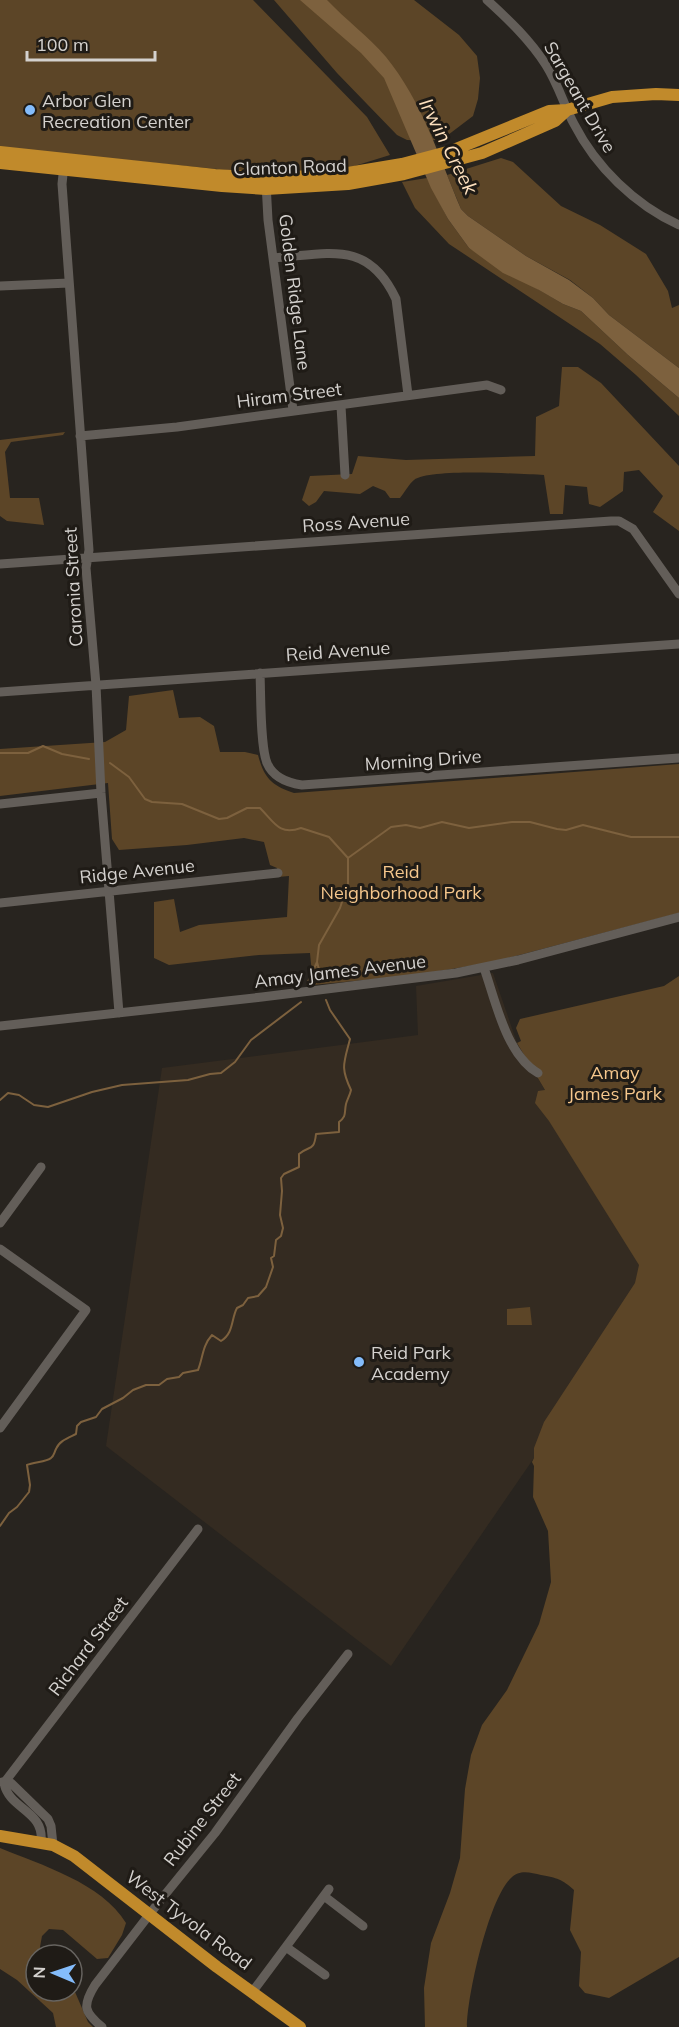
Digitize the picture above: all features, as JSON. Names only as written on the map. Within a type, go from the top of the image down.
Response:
[{"type":"main road","name":"Clanton Road","points":[[0,153],[64,165],[222,186],[266,183],[348,184],[454,156],[549,111],[567,110],[612,97],[679,95]]},
{"type":"main road","name":"Clanton Road","points":[[0,163],[64,165]]},
{"type":"main road","points":[[0,1836],[47,1844]]},
{"type":"main road","name":"West Tyvola Road","points":[[47,1844],[90,1867],[217,1967],[300,2027]]},
{"type":"street","name":"Sargeant Drive","points":[[487,0],[521,32],[533,47],[546,66],[585,143],[610,175],[655,212],[679,225]]},
{"type":"street","name":"Caronia Street","points":[[64,165],[62,184],[89,550],[86,568],[119,1013]]},
{"type":"street","name":"Golden Ridge Lane","points":[[266,183],[268,220],[293,410]]},
{"type":"street","points":[[274,258],[339,253],[363,260],[378,272],[396,299],[408,395]]},
{"type":"street","points":[[0,286],[69,283]]},
{"type":"street","name":"Hiram Street","points":[[80,436],[177,427],[488,385],[501,390]]},
{"type":"street","points":[[341,406],[345,475]]},
{"type":"street","name":"Ross Avenue","points":[[0,564],[619,521],[633,528],[679,594]]},
{"type":"street","name":"Reid Avenue","points":[[0,692],[679,644]]},
{"type":"street","name":"Morning Drive","points":[[260,673],[266,762],[276,775],[294,784],[679,758]]},
{"type":"street","points":[[0,804],[101,793]]},
{"type":"street","name":"Ridge Avenue","points":[[0,903],[278,873]]},
{"type":"street","name":"Amay James Avenue","points":[[0,1026],[406,980],[484,968],[679,917]]},
{"type":"street","points":[[484,968],[515,1052],[526,1065],[538,1073]]},
{"type":"street","points":[[0,1222],[41,1167]]},
{"type":"street","points":[[0,1249],[86,1310],[0,1428]]},
{"type":"street","name":"Richard Street","points":[[2,1782],[198,1529]]},
{"type":"street","name":"Rubine Street","points":[[102,2027],[87,2012],[86,2006],[87,1998],[95,1985],[215,1833],[298,1718],[348,1654]]},
{"type":"street","points":[[2,1782],[5,1791],[38,1821],[47,1844]]},
{"type":"street","points":[[252,1991],[326,1893],[363,1926]]},
{"type":"street","points":[[286,1947],[325,1975]]},
{"type":"shaded area","points":[[300,0],[327,0],[386,57],[399,74],[420,111],[461,209],[526,256],[569,280],[593,298],[609,315],[679,368],[679,398],[581,311],[503,273],[469,248],[448,219],[431,188],[384,78],[361,53]]},
{"type":"shaded area","name":"Reid Park Academy","points":[[493,973],[517,1043],[657,1279],[391,1666],[106,1446],[162,1068],[418,1035],[416,986]]},
{"type":"green space","points":[[0,0],[253,0],[367,117],[390,155],[348,168],[258,173],[0,148]]},
{"type":"green space","points":[[274,0],[414,0],[459,35],[477,56],[480,78],[478,99],[473,116],[444,138],[429,141],[407,140],[397,135],[337,73]]},
{"type":"green space","points":[[501,158],[513,162],[561,206],[600,225],[646,254],[668,291],[672,308],[679,305],[679,368],[609,315],[593,298],[570,280],[526,256],[461,209],[447,175]]},
{"type":"green space","points":[[427,178],[448,219],[469,248],[563,304],[581,311],[679,398],[679,416],[600,344],[449,244],[415,208],[402,182]]},
{"type":"green space","points":[[562,367],[578,367],[601,383],[679,466],[679,531],[653,512],[663,496],[639,470],[624,472],[623,491],[600,507],[589,504],[587,487],[565,485],[563,514],[550,514],[544,475],[438,474],[414,480],[400,498],[390,498],[385,491],[373,486],[360,494],[324,491],[316,502],[309,506],[302,500],[310,476],[352,474],[358,456],[406,460],[535,456],[536,417],[559,406]]},
{"type":"green space","points":[[65,432],[63,435],[11,442],[5,452],[10,498],[39,498],[44,525],[7,521],[0,516],[0,440]]},
{"type":"green space","name":"Reid Neighborhood Park","points":[[173,690],[179,718],[200,717],[214,726],[220,752],[245,752],[258,755],[263,770],[270,780],[294,793],[679,764],[679,913],[493,962],[416,975],[313,985],[310,953],[259,955],[169,965],[154,958],[154,902],[174,899],[180,932],[199,925],[287,917],[289,876],[278,877],[277,868],[270,865],[264,842],[244,838],[119,850],[112,839],[108,783],[0,796],[0,749],[105,742],[126,730],[129,696]]},
{"type":"green space","name":"Amay James Park","points":[[679,976],[679,1957],[609,1998],[585,1993],[579,1986],[581,1952],[570,1930],[574,1890],[555,1878],[518,1873],[503,1889],[487,1926],[475,1972],[467,2027],[425,2027],[424,1988],[431,1943],[450,1893],[460,1858],[465,1789],[471,1755],[482,1725],[507,1690],[539,1624],[551,1582],[548,1531],[533,1497],[534,1448],[544,1422],[635,1283],[639,1265],[549,1121],[535,1103],[538,1091],[545,1090],[517,1043],[521,1041],[516,1028],[520,1019],[664,986]]},
{"type":"green space","points":[[530,1307],[532,1325],[507,1325],[507,1309]]},
{"type":"green space","points":[[0,1848],[52,1869],[86,1886],[115,1909],[126,1923],[122,1935],[108,1958],[97,1959],[84,1948],[84,1943],[78,1943],[63,1930],[49,1929],[42,1936],[41,1943],[24,1943],[24,1986],[0,1969]]},
{"type":"green space","points":[[42,2003],[80,2003],[88,2022],[93,2027],[56,2027],[53,2013]]},
{"type":"waterway","points":[[0,753],[28,753],[43,746],[62,754],[89,759]]},
{"type":"waterway","points":[[110,763],[129,777],[145,799],[152,802],[182,804],[219,819],[227,818],[247,808],[260,808],[273,823],[282,829],[301,828],[329,837],[348,858],[348,884],[340,908],[319,945],[317,962],[307,984]]},
{"type":"waterway","points":[[348,858],[391,827],[406,825],[420,828],[442,822],[469,828],[512,822],[530,822],[566,830],[583,825],[631,837],[679,837]]},
{"type":"waterway","points":[[317,962],[322,981]]},
{"type":"waterway","points":[[0,1526],[29,1492],[27,1465],[51,1458],[59,1444],[76,1434],[77,1426],[81,1422],[96,1417],[102,1409],[133,1390],[146,1385],[159,1385],[167,1379],[198,1370],[204,1348],[212,1335],[221,1341],[225,1338],[237,1308],[243,1305],[248,1298],[258,1296],[266,1287],[273,1267],[271,1258],[274,1256],[276,1240],[281,1236],[283,1228],[280,1215],[281,1178],[284,1174],[299,1167],[299,1154],[313,1146],[316,1134],[339,1132],[339,1122],[344,1116],[351,1090],[345,1076],[344,1065],[350,1039],[330,1010],[326,1000]]},
{"type":"waterway","points":[[0,1100],[8,1093],[19,1095],[34,1105],[48,1107],[92,1092],[122,1085],[188,1080],[221,1073],[235,1062],[251,1040],[301,1002]]},
{"type":"place","name":"Arbor Glen Recreation Center","points":[[30,110]]},
{"type":"place","name":"Reid Park Academy","points":[[359,1362]]},
{"type":"water label","name":"Irwin Creek","points":[[449,146]]}]
